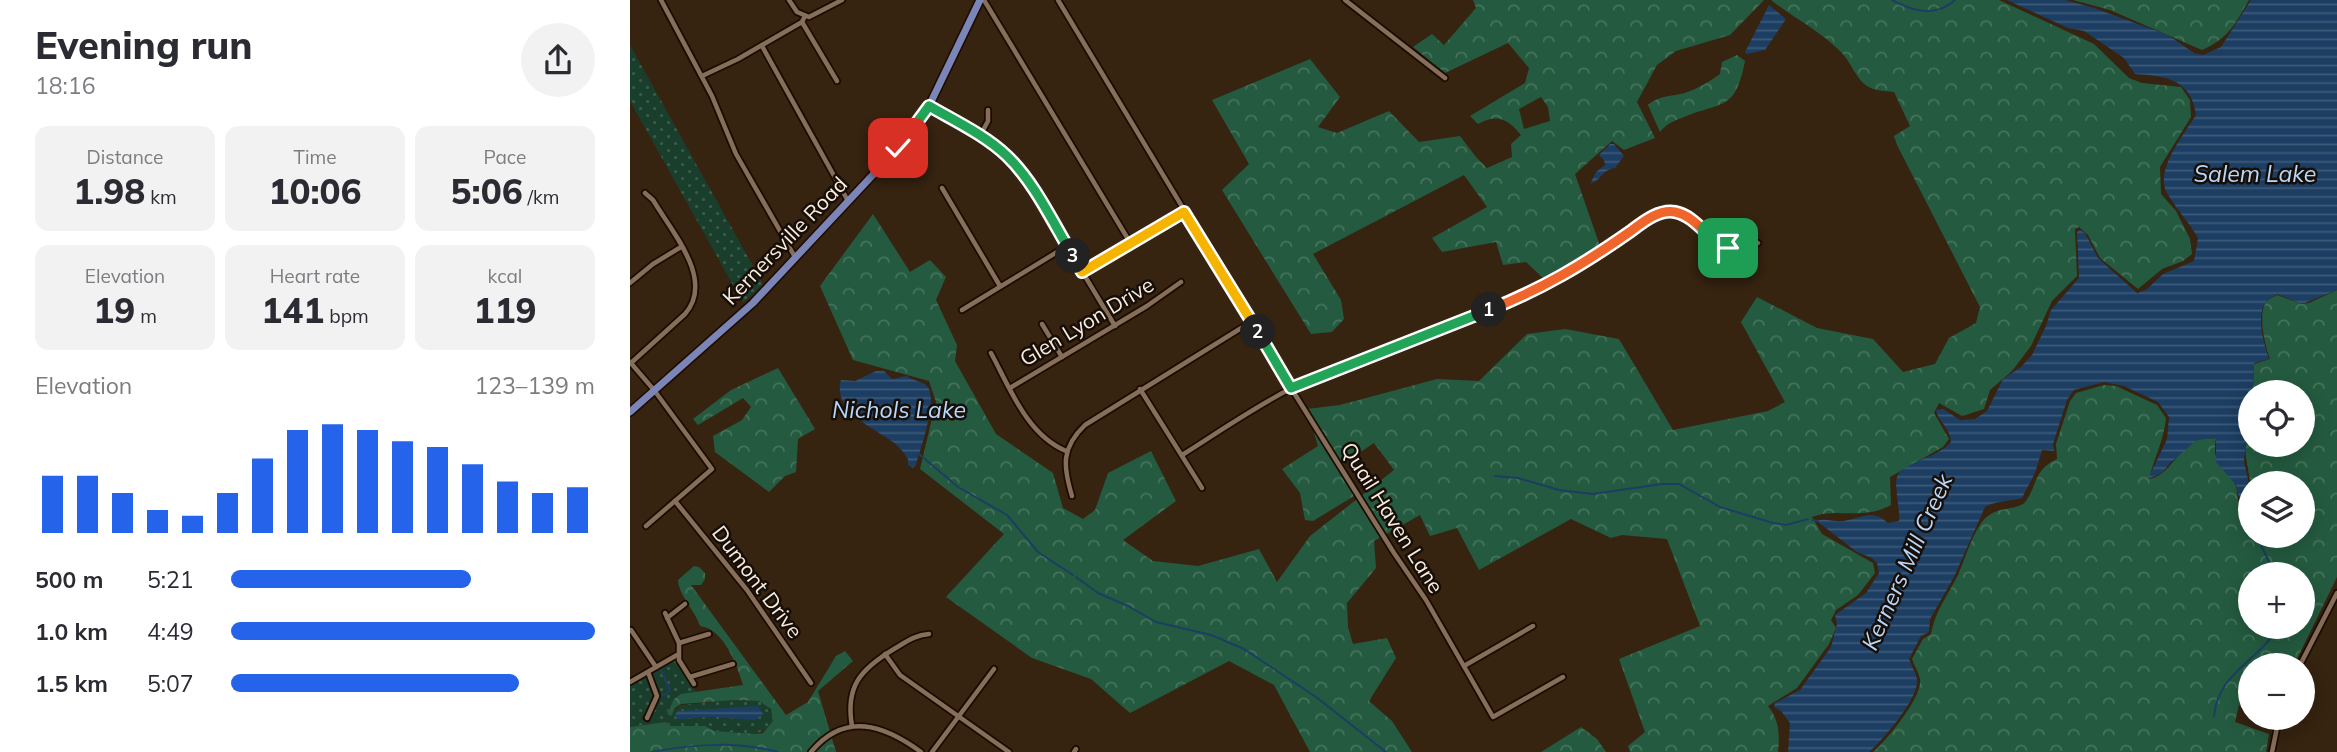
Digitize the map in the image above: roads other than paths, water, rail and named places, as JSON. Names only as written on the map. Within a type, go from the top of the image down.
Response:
[{"type":"main road","name":"Kernersville Road","points":[[630,412],[753,303],[900,146],[929,106],[982,0]]},
{"type":"street","points":[[661,0],[702,76],[737,155],[796,258]]},
{"type":"street","points":[[789,0],[797,12],[806,16],[816,15],[842,0]]},
{"type":"street","points":[[982,0],[1130,244]]},
{"type":"street","name":"Quail Haven Lane","points":[[1058,0],[1291,388],[1426,600],[1493,717],[1563,677]]},
{"type":"street","points":[[1345,0],[1446,78]]},
{"type":"street","points":[[702,76],[761,46],[802,22],[806,16]]},
{"type":"street","points":[[802,22],[837,81]]},
{"type":"street","points":[[761,46],[848,202]]},
{"type":"street","points":[[929,106],[980,135],[1020,170],[1115,326]]},
{"type":"street","points":[[980,135],[988,121],[988,110]]},
{"type":"street","points":[[942,188],[1001,286]]},
{"type":"street","points":[[645,192],[653,200],[696,277],[695,299],[685,314],[630,362],[712,469],[646,526]]},
{"type":"street","points":[[1082,272],[1184,212]]},
{"type":"street","points":[[1182,455],[1291,388],[1542,288],[1590,261],[1642,223],[1661,213],[1674,212],[1686,217],[1720,245],[1736,252],[1747,251],[1758,243]]},
{"type":"street","points":[[962,310],[1067,246]]},
{"type":"street","points":[[630,283],[653,264],[681,247]]},
{"type":"street","name":"Glen Lyon Drive","points":[[1010,388],[1115,326],[1181,282]]},
{"type":"street","points":[[1072,496],[1066,477],[1066,452],[1076,433],[1251,322]]},
{"type":"street","points":[[1042,324],[1062,356]]},
{"type":"street","points":[[991,353],[1035,429],[1066,452]]},
{"type":"street","points":[[1140,390],[1202,488]]},
{"type":"street","name":"Dumont Drive","points":[[675,501],[747,590],[811,684]]},
{"type":"street","points":[[2306,653],[2337,593]]},
{"type":"street","points":[[684,604],[666,616],[679,643],[677,655],[694,684]]},
{"type":"street","points":[[1464,666],[1533,626]]},
{"type":"street","points":[[631,630],[656,667]]},
{"type":"street","points":[[679,643],[709,634]]},
{"type":"street","points":[[852,726],[850,706],[854,686],[869,665],[917,635],[929,634]]},
{"type":"street","points":[[885,654],[900,675],[1009,752]]},
{"type":"street","points":[[630,682],[677,655]]},
{"type":"street","points":[[690,677],[733,664]]},
{"type":"street","points":[[932,752],[994,669]]},
{"type":"street","points":[[647,718],[657,696],[648,672]]},
{"type":"street","points":[[811,752],[826,737],[852,726],[870,726],[890,732],[921,752]]},
{"type":"street","points":[[2272,752],[2277,730]]},
{"type":"water","name":"Salem Lake","points":[[2007,0],[2065,0],[2094,8],[2168,35],[2194,53],[2203,55],[2221,47],[2251,0],[2337,0],[2337,290],[2302,304],[2277,294],[2263,306],[2261,321],[2269,359],[2254,363],[2253,380],[2238,380],[2238,457],[2244,457],[2246,471],[2238,471],[2238,493],[2236,485],[2216,462],[2216,438],[2197,440],[2162,473],[2148,479],[2167,439],[2169,417],[2158,402],[2124,386],[2104,382],[2074,390],[2067,400],[2053,444],[2054,451],[2042,450],[2035,473],[2022,498],[1985,507],[1954,577],[1930,619],[1929,632],[1921,636],[1909,659],[1917,679],[1916,687],[1907,707],[1891,729],[1869,752],[1788,752],[1790,723],[1781,711],[1774,707],[1775,703],[1800,690],[1831,647],[1837,624],[1835,615],[1866,593],[1879,573],[1877,563],[1872,558],[1857,552],[1818,522],[1819,520],[1843,521],[1872,515],[1888,523],[1899,521],[1896,481],[1900,472],[1951,442],[1936,410],[1943,409],[1960,420],[1975,419],[1987,411],[2003,379],[2021,367],[2032,355],[2051,310],[2079,278],[2077,232],[2080,230],[2085,233],[2098,258],[2137,293],[2146,290],[2163,274],[2194,261],[2198,238],[2167,193],[2164,184],[2164,174],[2172,153],[2196,115],[2189,94],[2183,87],[2167,78],[2135,74],[2124,58],[2084,31],[2068,28]]},
{"type":"water","points":[[1769,5],[1786,19],[1765,50],[1747,54],[1745,52]]},
{"type":"water","points":[[1610,144],[1614,144],[1624,156],[1615,168],[1590,184],[1596,172],[1605,165],[1599,155]]},
{"type":"water","name":"Nichols Lake","points":[[876,371],[884,371],[892,379],[907,376],[925,384],[930,392],[928,424],[913,468],[908,465],[908,459],[898,446],[856,417],[843,401],[841,380],[855,381]]},
{"type":"water","points":[[758,706],[763,714],[755,720],[714,717],[679,719],[674,716],[678,711]]},
{"type":"waterway","points":[[1892,0],[1924,11],[1940,9],[1955,0]]},
{"type":"waterway","points":[[919,454],[958,487],[1007,515],[1038,552],[1073,575]]},
{"type":"waterway","points":[[1495,476],[1518,478],[1559,490],[1593,494],[1679,484],[1720,507],[1773,523],[1786,525],[1808,519]]},
{"type":"waterway","points":[[1812,520],[1818,521]]},
{"type":"waterway","points":[[2262,548],[2269,562]]},
{"type":"waterway","points":[[1076,577],[1098,593],[1156,622],[1211,635],[1244,649],[1316,697],[1386,752]]},
{"type":"waterway","points":[[2214,716],[2223,688],[2270,639]]},
{"type":"waterway","points":[[658,696],[667,694],[670,690],[661,670]]},
{"type":"waterway","points":[[652,752],[715,745],[746,746],[778,752]]},
{"type":"water label","name":"Kerners Mill Creek","points":[[1907,562]]}]
